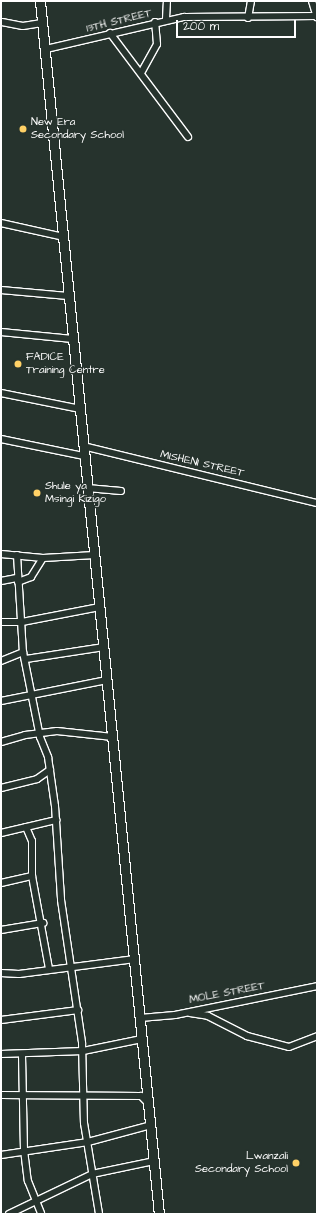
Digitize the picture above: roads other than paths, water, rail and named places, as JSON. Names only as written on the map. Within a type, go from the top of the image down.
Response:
[{"type":"highway","points":[[40,1],[46,49],[87,488],[136,959],[140,1018],[150,1106],[159,1214]]},
{"type":"street","points":[[166,19],[167,1]]},
{"type":"street","points":[[248,18],[251,1]]},
{"type":"street","points":[[312,1],[317,17]]},
{"type":"street","name":"13TH STREET","points":[[46,49],[166,19],[317,17]]},
{"type":"street","points":[[2,22],[23,26],[42,23]]},
{"type":"street","points":[[141,73],[157,44],[156,22]]},
{"type":"street","points":[[110,33],[188,137]]},
{"type":"street","points":[[1,223],[64,237]]},
{"type":"street","points":[[1,290],[68,296]]},
{"type":"street","points":[[1,332],[73,339]]},
{"type":"street","points":[[1,393],[80,409]]},
{"type":"street","name":"MISHENI STREET","points":[[1,439],[84,451],[317,503]]},
{"type":"street","points":[[87,488],[121,491]]},
{"type":"street","points":[[1,554],[43,558],[95,555]]},
{"type":"street","points":[[17,555],[23,652],[34,694],[39,734],[50,770],[56,820],[61,900],[73,966],[83,1052],[83,1095],[92,1174],[99,1214]]},
{"type":"street","points":[[1,582],[31,577],[43,558]]},
{"type":"street","points":[[1,622],[22,622],[100,607]]},
{"type":"street","points":[[26,659],[104,647]]},
{"type":"street","points":[[1,661],[23,652]]},
{"type":"street","points":[[1,701],[107,680]]},
{"type":"street","points":[[1,742],[39,734],[82,732],[112,737]]},
{"type":"street","points":[[1,788],[37,779],[50,770]]},
{"type":"street","points":[[1,833],[56,820]]},
{"type":"street","points":[[26,827],[32,841],[32,876],[43,923],[49,969]]},
{"type":"street","points":[[1,883],[32,876]]},
{"type":"street","points":[[1,930],[43,923]]},
{"type":"street","points":[[1,973],[136,959]]},
{"type":"street","name":"MOLE STREET","points":[[140,1018],[182,1012],[317,986]]},
{"type":"street","points":[[1,1020],[78,1010]]},
{"type":"street","points":[[182,1012],[208,1016],[247,1036],[288,1047],[317,1036]]},
{"type":"street","points":[[1,1054],[22,1055],[83,1052],[142,1039]]},
{"type":"street","points":[[22,1055],[20,1095],[24,1150],[35,1201],[41,1214]]},
{"type":"street","points":[[1,1095],[142,1096],[150,1106]]},
{"type":"street","points":[[1,1154],[88,1142],[151,1125]]},
{"type":"street","points":[[9,1214],[92,1174],[154,1161]]},
{"type":"place","name":"New Era Secondary School","points":[[23,129]]},
{"type":"place","name":"FADICE Training Centre","points":[[18,364]]},
{"type":"place","name":"Shule ya Msingi Kizigo","points":[[37,493]]},
{"type":"place","name":"Lwanzali Secondary School","points":[[296,1163]]}]
